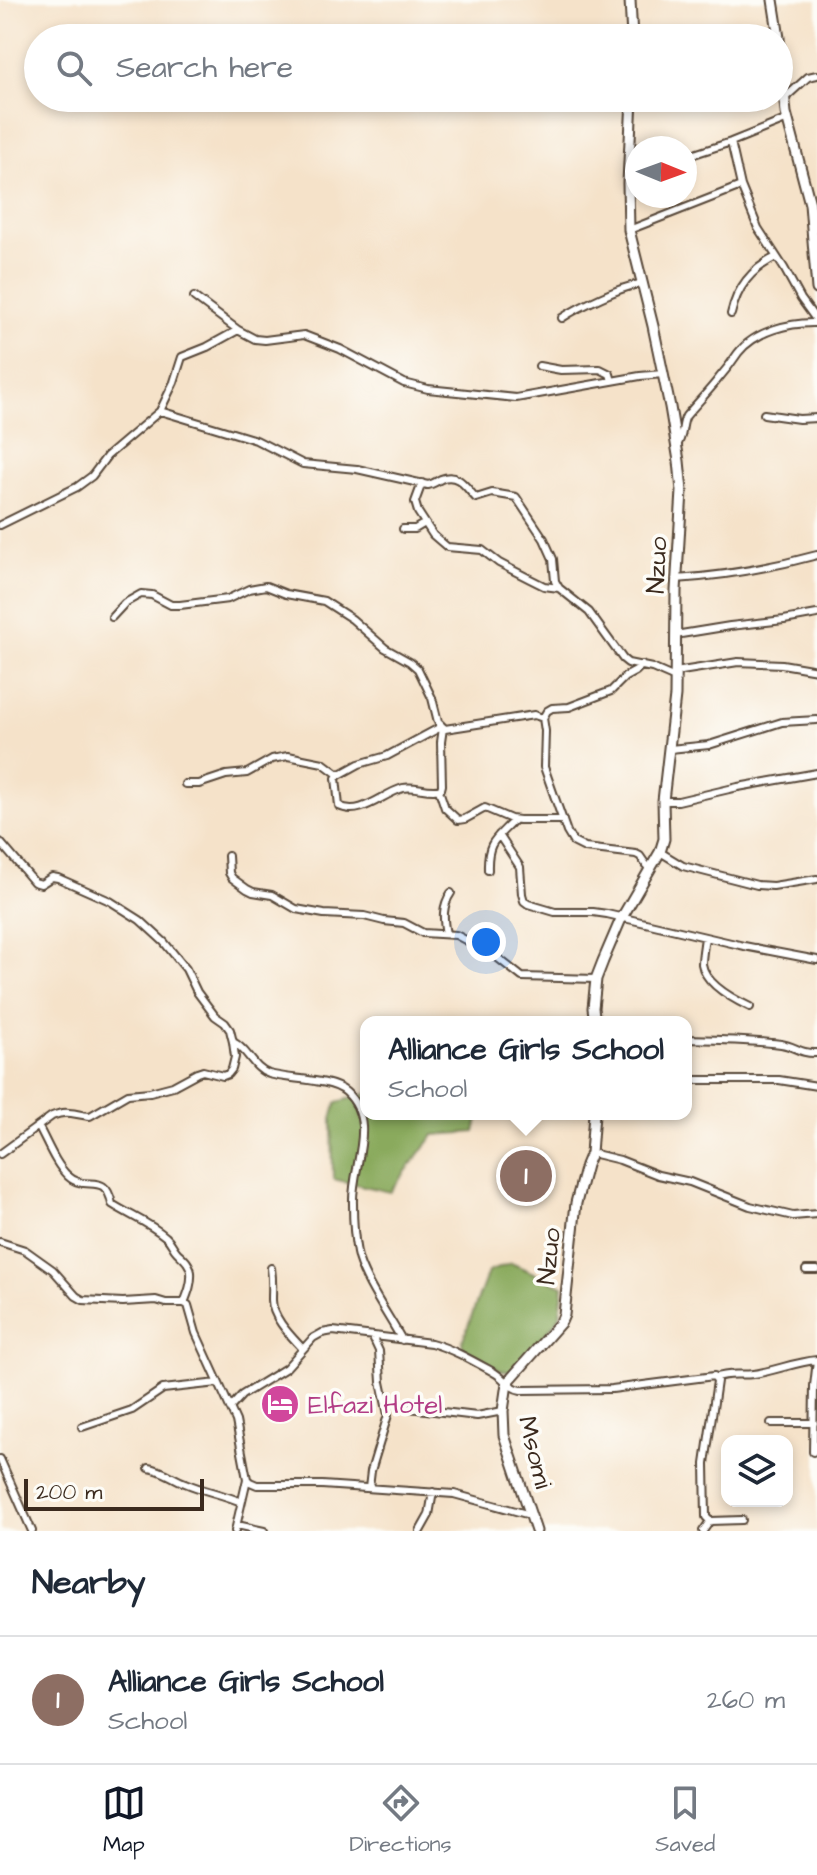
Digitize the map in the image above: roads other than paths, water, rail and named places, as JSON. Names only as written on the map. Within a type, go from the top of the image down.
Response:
[{"type":"street","points":[[630,0],[631,24]]},
{"type":"street","points":[[773,0],[777,24]]},
{"type":"street","points":[[793,91],[808,77],[817,75]]},
{"type":"street","name":"Nzuo","points":[[632,112],[632,136]]},
{"type":"street","points":[[787,112],[810,204],[817,289]]},
{"type":"street","points":[[697,153],[788,119]]},
{"type":"street","points":[[677,446],[682,439],[686,416],[750,342],[778,328],[817,322],[758,228],[741,186],[731,142]]},
{"type":"street","points":[[629,230],[741,186]]},
{"type":"street","name":"Nzuo","points":[[594,1016],[596,979],[621,919],[660,852],[664,839],[663,801],[674,715],[676,579],[682,491],[663,374],[629,230],[630,208]]},
{"type":"street","points":[[731,314],[746,279],[754,270],[776,257]]},
{"type":"street","points":[[562,318],[618,290],[643,284]]},
{"type":"street","points":[[194,297],[255,339],[304,335],[340,349],[404,383],[428,389],[516,398],[663,374]]},
{"type":"street","points":[[0,525],[86,481],[107,456],[160,411],[182,357],[238,330]]},
{"type":"street","points":[[539,366],[561,370],[600,369],[610,374],[612,381]]},
{"type":"street","points":[[160,411],[256,440],[303,464],[357,469],[431,485],[444,478],[455,478],[462,481],[476,498],[492,493],[516,497],[544,539],[553,559],[555,581],[559,588],[589,612],[628,663],[675,675],[738,662],[782,664],[817,670]]},
{"type":"street","points":[[764,414],[817,418]]},
{"type":"street","points":[[422,483],[415,502],[433,535],[447,547],[482,550],[499,563],[544,586],[559,588]]},
{"type":"street","points":[[403,529],[415,529],[425,523]]},
{"type":"street","points":[[676,579],[740,573],[817,555]]},
{"type":"street","points":[[112,617],[125,603],[141,594],[152,595],[171,605],[180,605],[228,599],[261,586],[324,601],[418,669],[442,727],[442,785],[439,790],[445,808],[458,820],[485,808],[514,820],[563,820]]},
{"type":"street","points":[[675,635],[817,614]]},
{"type":"street","points":[[642,665],[611,691],[569,707],[547,711],[543,718],[544,767],[573,842],[636,854],[649,869]]},
{"type":"street","points":[[439,790],[407,787],[363,806],[347,809],[337,804],[336,778],[359,764],[387,756],[442,727],[534,715],[543,718]]},
{"type":"street","points":[[670,749],[709,745],[782,722],[817,720]]},
{"type":"street","points":[[185,784],[199,784],[231,774],[247,773],[272,759],[288,756],[323,763],[339,775]]},
{"type":"street","points":[[663,801],[678,801],[817,773]]},
{"type":"street","points":[[488,870],[490,846],[514,820]]},
{"type":"street","points":[[499,835],[520,867],[522,894],[528,904],[555,912],[593,912],[817,960]]},
{"type":"street","points":[[0,1154],[52,1116],[73,1112],[90,1116],[128,1094],[173,1086],[203,1071],[223,1076],[232,1069],[235,1057],[230,1030],[197,992],[186,969],[164,942],[140,920],[110,901],[58,878],[52,877],[41,884],[34,882],[2,847]]},
{"type":"street","points":[[660,852],[683,866],[757,885],[773,886],[817,879]]},
{"type":"street","points":[[228,856],[232,878],[247,889],[272,895],[296,909],[364,916],[404,923],[423,933],[463,937],[522,977],[596,979]]},
{"type":"street","points":[[446,934],[444,910],[451,893]]},
{"type":"street","points":[[705,937],[702,965],[706,974],[731,999],[750,1007]]},
{"type":"street","points":[[692,1039],[743,1040],[817,1053]]},
{"type":"street","points":[[233,1042],[245,1049],[259,1069],[267,1073],[338,1087],[352,1099],[360,1119]]},
{"type":"street","points":[[692,1080],[779,1080],[817,1086]]},
{"type":"street","points":[[361,1120],[362,1143],[354,1174],[352,1200],[357,1254],[402,1340]]},
{"type":"street","name":"Nzuo","points":[[507,1383],[564,1315],[576,1203],[591,1153],[594,1120]]},
{"type":"street","points":[[38,1126],[65,1175],[74,1181],[104,1186],[114,1205],[165,1236],[185,1259],[192,1273],[184,1303]]},
{"type":"street","points":[[591,1153],[690,1182],[750,1206],[793,1216],[817,1214]]},
{"type":"street","points":[[0,1242],[25,1250],[53,1270],[83,1300],[156,1300],[188,1305],[196,1333],[236,1421],[247,1479],[236,1528],[264,1531]]},
{"type":"street","points":[[271,1268],[274,1284],[272,1305],[279,1320],[303,1349]]},
{"type":"street","points":[[806,1270],[817,1270]]},
{"type":"street","points":[[230,1408],[242,1395],[279,1374],[313,1338],[333,1331],[444,1347],[498,1375],[512,1389],[521,1390],[574,1391],[652,1385],[715,1378],[724,1374],[754,1374],[817,1360],[813,1452]]},
{"type":"street","points":[[369,1488],[388,1415],[379,1351],[372,1336]]},
{"type":"street","points":[[715,1378],[705,1464],[706,1517],[710,1521],[742,1520]]},
{"type":"street","points":[[82,1427],[132,1410],[163,1389],[218,1383]]},
{"type":"street","name":"Msomi","points":[[507,1383],[504,1435],[536,1531]]},
{"type":"street","points":[[409,1408],[477,1416],[503,1411]]},
{"type":"street","points":[[771,1423],[814,1423]]},
{"type":"street","points":[[0,1459],[30,1531]]},
{"type":"street","points":[[149,1468],[241,1502]]},
{"type":"street","points":[[247,1479],[257,1485],[322,1485],[454,1494],[530,1515]]},
{"type":"street","points":[[420,1531],[429,1515],[433,1492]]},
{"type":"street","points":[[703,1531],[710,1521]]},
{"type":"place","name":"Alliance Girls School","points":[[526,1176]]},
{"type":"place","name":"Elfazi Hotel","points":[[280,1404]]}]
